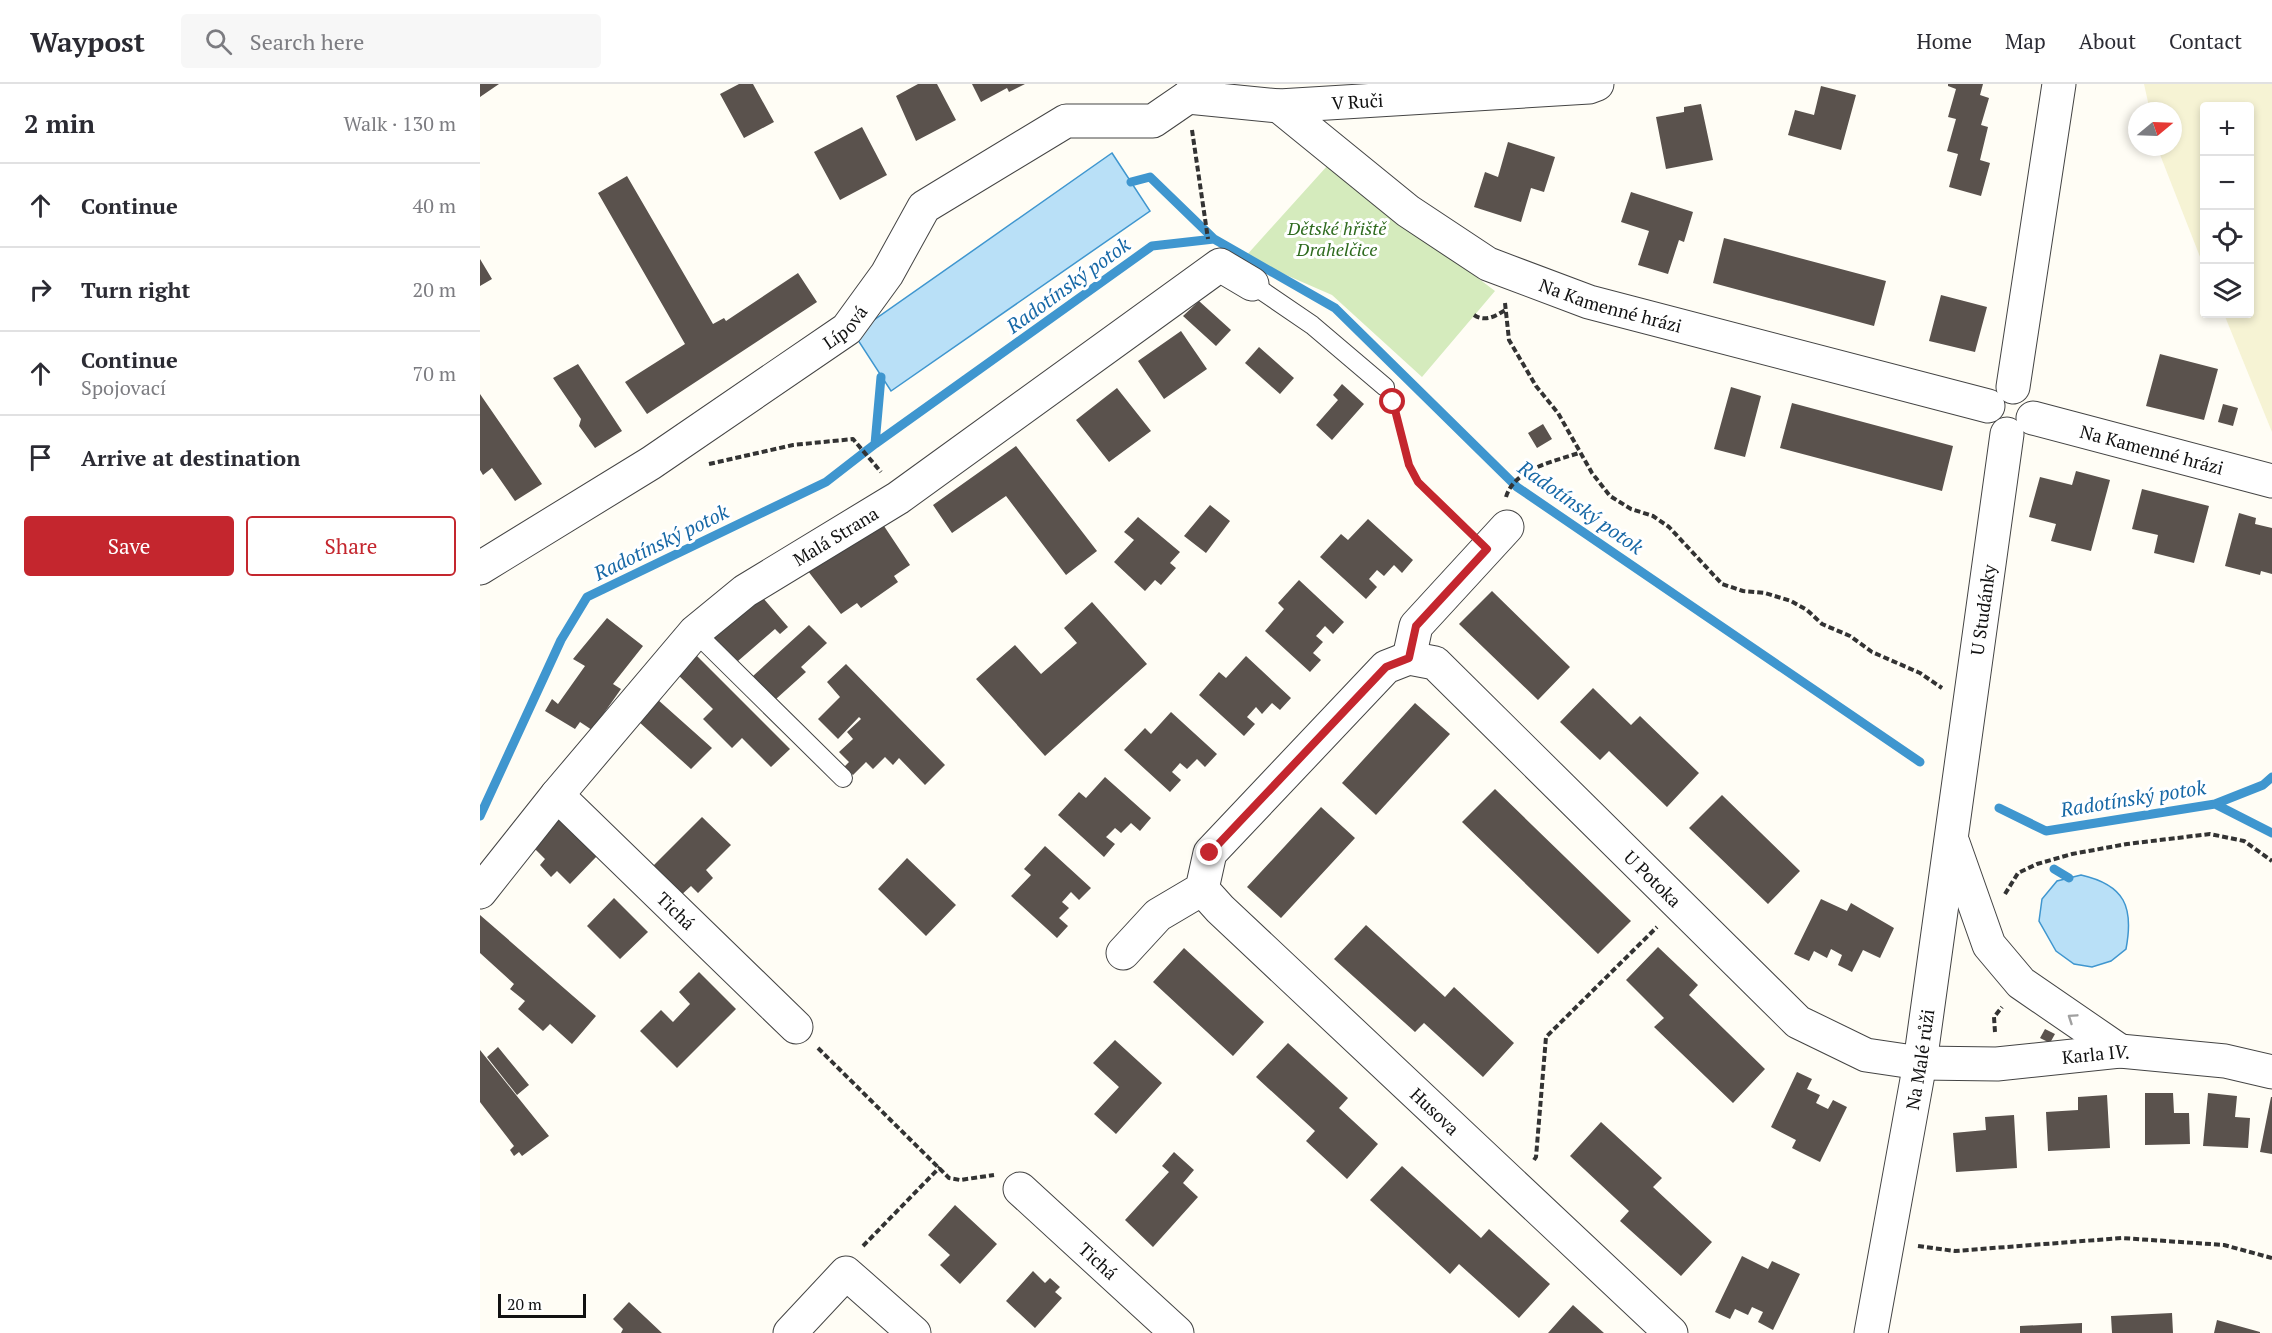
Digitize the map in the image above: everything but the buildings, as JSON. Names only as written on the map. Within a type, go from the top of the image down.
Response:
[{"type":"street","name":"V Ruči","points":[[1184,90],[1279,106],[1467,96],[1589,87],[1597,84]]},
{"type":"street","points":[[2020,426],[1994,423],[2059,84]]},
{"type":"street","name":"Lípová","points":[[480,568],[651,463],[848,329],[887,274],[924,207],[1066,121],[1153,121],[1184,90]]},
{"type":"street","name":"Na Kamenné hrázi","points":[[1279,106],[1408,211],[1488,264],[1588,302],[2000,396]]},
{"type":"street","name":"Malá Strana","points":[[480,892],[557,795],[695,632],[745,591],[898,498],[1221,266],[1252,284]]},
{"type":"street","name":"Na Kamenné hrázi","points":[[2020,426],[2272,481]]},
{"type":"street","name":"U Studánky","points":[[1959,786],[1969,701],[2020,426]]},
{"type":"street","points":[[1123,953],[1158,915],[1202,889],[1210,853],[1386,667],[1409,658],[1416,626],[1497,538]]},
{"type":"street","name":"U Potoka","points":[[1409,658],[1435,663],[1798,1022],[1866,1054],[1920,1063]]},
{"type":"street","name":"Na Malé růži","points":[[1871,1333],[1920,1063],[1959,786]]},
{"type":"street","name":"Tichá","points":[[557,795],[796,1027]]},
{"type":"street","points":[[1951,838],[1989,945],[2022,983],[2120,1051]]},
{"type":"street","name":"Husova","points":[[1202,889],[1229,918],[1671,1333]]},
{"type":"street","name":"Karla IV.","points":[[1920,1063],[1997,1064],[2120,1051],[2225,1061],[2272,1072]]},
{"type":"street","name":"Tichá","points":[[1020,1189],[1177,1333]]},
{"type":"street","points":[[790,1333],[846,1273],[914,1333]]},
{"type":"lane","points":[[1252,284],[1312,325],[1385,387]]},
{"type":"lane","points":[[695,632],[843,778]]},
{"type":"path","points":[[1184,90],[1205,221]]},
{"type":"path","points":[[1488,264],[1507,309],[1509,340],[1536,386],[1558,414],[1579,453],[1610,496],[1631,509],[1653,516],[1669,527],[1722,584],[1791,601],[1807,610],[1822,624],[1850,636],[1872,652],[1920,673],[1954,698],[1969,701]]},
{"type":"path","points":[[1474,315],[1487,318],[1507,309]]},
{"type":"path","points":[[1385,387],[1393,402],[1409,465],[1418,482],[1497,538]]},
{"type":"path","points":[[701,465],[793,445],[853,439],[882,472]]},
{"type":"path","points":[[1508,489],[1519,478],[1541,466],[1579,453]]},
{"type":"path","points":[[2007,903],[2005,894],[2018,873],[2072,854],[2127,844],[2210,834],[2244,841],[2272,861]]},
{"type":"path","points":[[1513,1186],[1536,1157],[1546,1037],[1679,906]]},
{"type":"path","points":[[1997,1064],[1994,1017],[2022,983]]},
{"type":"path","points":[[796,1027],[949,1178],[960,1180],[991,1175],[1007,1179],[1020,1189]]},
{"type":"path","points":[[846,1273],[858,1252],[940,1167]]},
{"type":"path","points":[[1887,1242],[1955,1251],[2122,1238],[2224,1245],[2272,1258]]},
{"type":"shaded area","points":[[2144,84],[2272,84],[2272,432],[2226,318],[2254,318],[2254,102],[2200,102],[2200,257],[2161,156],[2182,156],[2182,102],[2148,102]]},
{"type":"green space","name":"Dětské hřiště Drahelčice","points":[[1328,165],[1495,291],[1422,377],[1332,295],[1245,257]]},
{"type":"water","points":[[1112,153],[1150,211],[891,391],[854,334]]},
{"type":"water","points":[[2081,875],[2096,879],[2117,892],[2123,900],[2129,921],[2126,949],[2111,961],[2092,967],[2074,964],[2056,951],[2039,921],[2042,899],[2057,881]]},
{"type":"waterway","points":[[1131,182],[1150,177],[1214,239]]},
{"type":"waterway","name":"Radotínský potok","points":[[480,816],[561,640],[587,597],[826,482],[875,444],[1152,246],[1214,239],[1335,308],[1517,487],[1920,762]]},
{"type":"waterway","points":[[875,444],[881,377]]},
{"type":"waterway","name":"Radotínský potok","points":[[1999,808],[2046,831],[2215,804],[2263,785],[2272,777]]},
{"type":"waterway","points":[[2215,804],[2272,833]]},
{"type":"waterway","points":[[2054,869],[2069,878]]},
{"type":"route","points":[[1210,853],[1386,667],[1409,658],[1416,626],[1487,549],[1418,482],[1409,465],[1393,402]]}]
